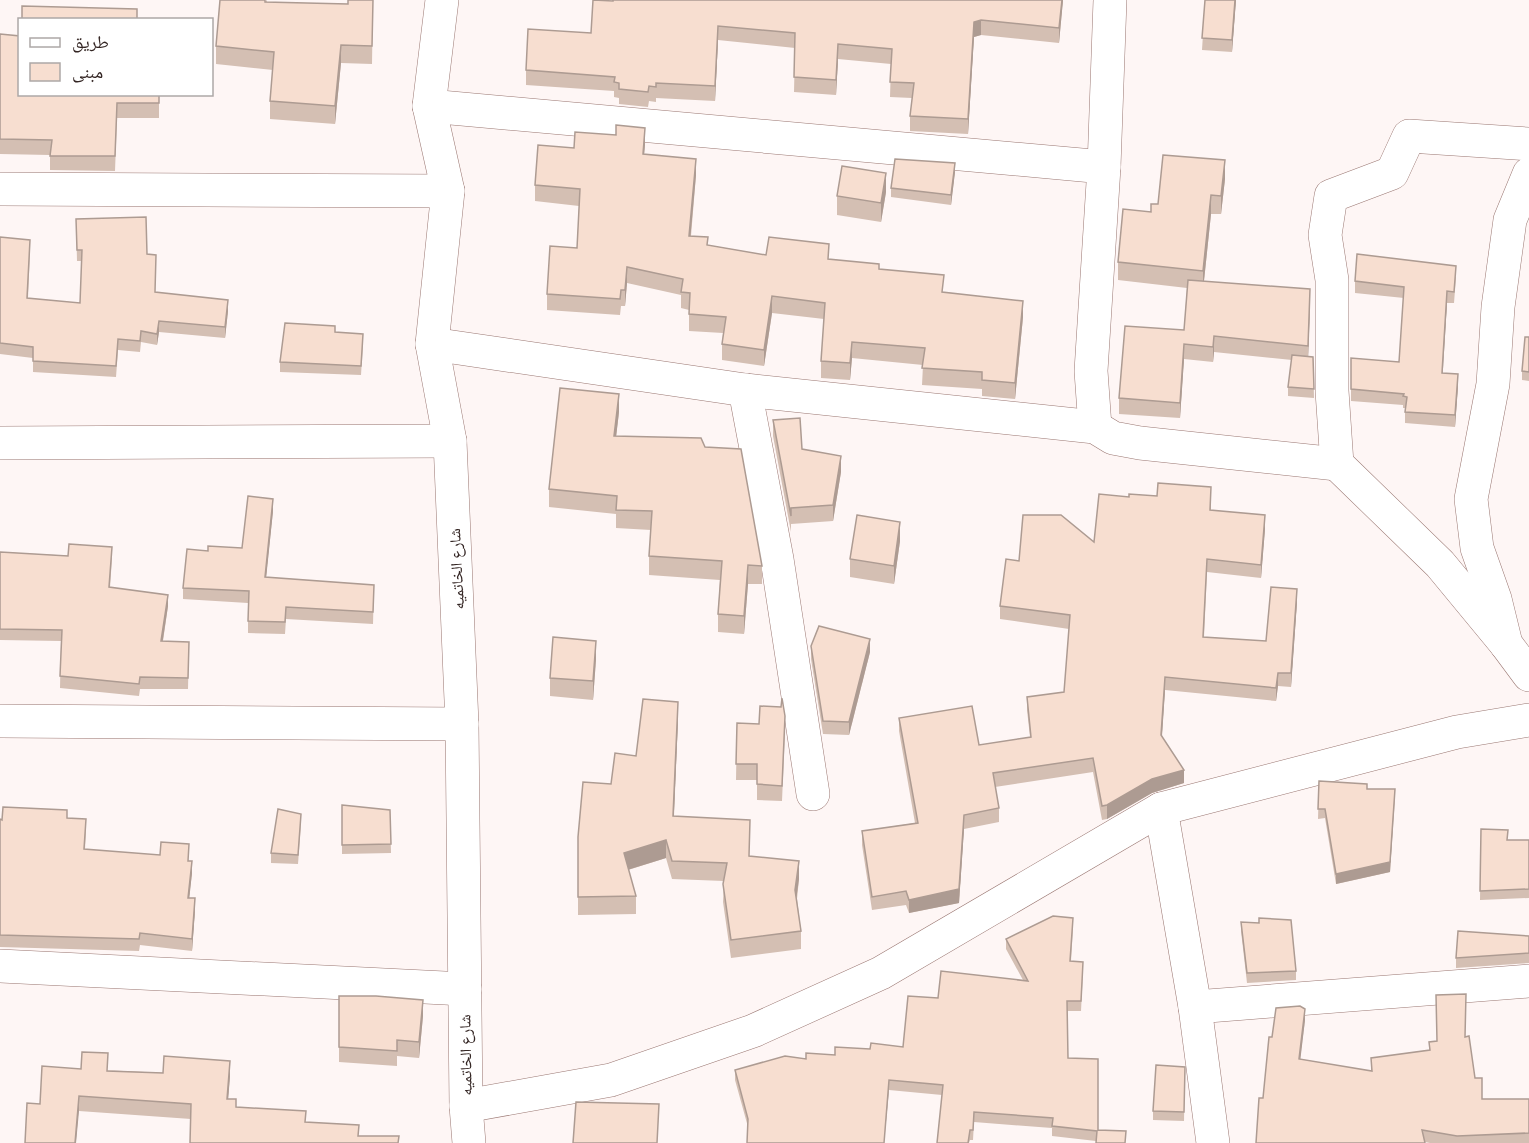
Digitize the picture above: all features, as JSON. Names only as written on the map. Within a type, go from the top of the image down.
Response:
[{"type":"street","name":"شارع الخاتميه","points":[[442,0],[429,106],[448,191],[432,344],[450,441],[462,724],[466,1106],[469,1143]]},
{"type":"street","points":[[1095,427],[1091,371],[1104,167],[1110,0]]},
{"type":"street","points":[[429,106],[1104,167]]},
{"type":"street","points":[[1337,464],[1332,391],[1332,280],[1325,235],[1331,196],[1392,173],[1409,136],[1529,144]]},
{"type":"street","points":[[1506,644],[1495,599],[1477,548],[1471,499],[1493,384],[1498,307],[1510,220],[1529,174]]},
{"type":"street","points":[[0,189],[448,191]]},
{"type":"street","points":[[432,344],[745,390],[1095,427],[1113,438],[1140,443],[1337,464],[1440,564],[1529,675]]},
{"type":"street","points":[[745,390],[777,559],[813,794]]},
{"type":"street","points":[[0,443],[450,441]]},
{"type":"street","points":[[466,1106],[611,1080],[753,1032],[881,973],[1161,809],[1457,732],[1529,720]]},
{"type":"street","points":[[0,721],[462,724]]},
{"type":"street","points":[[1161,809],[1195,1007],[1213,1143]]},
{"type":"street","points":[[0,966],[465,989]]},
{"type":"street","points":[[1195,1007],[1529,981]]},
{"type":"building","points":[[220,0],[348,4],[348,0],[373,0],[372,46],[341,45],[335,106],[270,101],[274,52],[216,46]]},
{"type":"building","points":[[593,0],[1062,0],[1059,28],[981,20],[974,22],[968,119],[910,116],[914,83],[890,82],[892,49],[838,44],[836,80],[794,77],[795,33],[718,26],[715,86],[656,83],[656,87],[649,86],[648,92],[619,89],[619,83],[614,82],[615,77],[526,70],[528,29],[591,33]]},
{"type":"building","points":[[1205,0],[1235,0],[1232,40],[1202,38]]},
{"type":"building","points":[[22,6],[137,9],[137,18],[22,18]]},
{"type":"building","points":[[0,34],[18,36],[18,96],[159,96],[159,103],[117,103],[115,156],[50,156],[52,140],[0,139]]},
{"type":"building","points":[[616,125],[645,128],[643,154],[696,159],[689,236],[708,237],[707,245],[766,255],[769,237],[829,244],[828,259],[879,264],[879,269],[944,275],[942,292],[1023,301],[1015,383],[982,380],[982,372],[922,368],[925,348],[852,342],[850,363],[821,361],[825,303],[772,296],[764,350],[722,344],[726,317],[689,314],[690,293],[681,292],[683,279],[627,267],[625,290],[621,290],[620,299],[547,294],[550,246],[577,248],[580,189],[535,185],[538,145],[574,148],[575,132],[616,135]]},
{"type":"building","points":[[1163,155],[1225,160],[1221,196],[1211,195],[1203,271],[1118,262],[1123,209],[1151,212],[1151,204],[1158,204]]},
{"type":"building","points":[[895,159],[955,163],[951,195],[891,188]]},
{"type":"building","points":[[842,166],[886,173],[881,203],[837,196]]},
{"type":"building","points":[[146,217],[147,254],[156,255],[155,292],[228,300],[225,327],[159,321],[157,334],[141,331],[140,341],[118,339],[116,366],[33,361],[33,347],[0,343],[0,237],[30,240],[27,298],[80,303],[82,250],[77,250],[76,219]]},
{"type":"building","points":[[1357,254],[1456,266],[1454,292],[1447,291],[1442,373],[1458,374],[1455,415],[1405,412],[1407,397],[1403,396],[1404,394],[1351,389],[1351,358],[1399,362],[1404,287],[1355,281]]},
{"type":"building","points":[[1188,280],[1310,289],[1308,346],[1214,336],[1213,347],[1184,344],[1180,403],[1119,398],[1125,326],[1184,330]]},
{"type":"building","points":[[285,323],[335,326],[335,332],[363,334],[361,366],[280,362]]},
{"type":"building","points":[[1525,337],[1529,337],[1529,372],[1522,371]]},
{"type":"building","points":[[1292,355],[1313,357],[1314,389],[1288,387]]},
{"type":"building","points":[[560,388],[619,394],[614,436],[701,438],[705,447],[741,449],[762,566],[748,565],[744,616],[718,614],[722,561],[649,556],[652,511],[616,510],[617,496],[549,489]]},
{"type":"building","points":[[800,418],[802,449],[841,456],[833,505],[791,508],[791,516],[773,420]]},
{"type":"building","points":[[1158,483],[1211,487],[1210,510],[1265,515],[1261,565],[1207,559],[1203,637],[1266,641],[1271,587],[1297,589],[1291,673],[1278,673],[1276,688],[1165,677],[1161,735],[1184,770],[1152,779],[1102,806],[1093,758],[993,773],[999,808],[964,815],[959,889],[909,900],[906,891],[872,897],[862,831],[918,823],[899,718],[972,706],[979,745],[1031,737],[1027,697],[1064,692],[1070,615],[1000,606],[1006,559],[1019,561],[1023,515],[1061,515],[1094,542],[1099,494],[1129,497],[1129,494],[1157,496]]},
{"type":"building","points":[[248,496],[273,499],[265,577],[374,585],[373,612],[286,607],[285,622],[248,621],[249,591],[183,588],[187,549],[208,551],[208,546],[242,548]]},
{"type":"building","points":[[857,515],[900,522],[894,566],[850,559]]},
{"type":"building","points":[[69,544],[112,547],[109,587],[168,595],[161,641],[189,642],[188,678],[140,677],[139,684],[60,676],[62,630],[0,629],[0,552],[68,556]]},
{"type":"building","points":[[819,626],[870,639],[849,722],[823,721],[811,646]]},
{"type":"building","points":[[553,637],[596,641],[593,681],[550,678]]},
{"type":"building","points":[[782,698],[785,716],[782,786],[757,784],[757,764],[736,764],[737,723],[759,724],[760,706],[781,707]]},
{"type":"building","points":[[643,699],[678,702],[673,816],[750,820],[749,856],[799,861],[795,890],[801,931],[731,940],[723,884],[727,863],[672,861],[666,840],[624,853],[636,896],[578,897],[578,837],[583,782],[611,784],[615,753],[636,756]]},
{"type":"building","points":[[1319,781],[1367,784],[1367,789],[1395,789],[1390,862],[1336,874],[1325,809],[1318,809]]},
{"type":"building","points":[[342,805],[390,810],[391,844],[342,845]]},
{"type":"building","points":[[3,807],[67,810],[67,818],[86,819],[84,849],[160,855],[161,842],[189,844],[188,861],[192,861],[188,898],[195,898],[192,939],[140,933],[139,939],[0,935],[0,819],[2,820]]},
{"type":"building","points":[[278,809],[301,814],[298,855],[271,853]]},
{"type":"building","points":[[1481,829],[1508,830],[1507,840],[1529,840],[1529,889],[1480,891]]},
{"type":"building","points":[[1053,916],[1073,918],[1070,961],[1083,962],[1081,1001],[1067,1001],[1068,1058],[1098,1059],[1098,1130],[1126,1131],[1125,1143],[1096,1143],[1097,1131],[1052,1126],[1053,1118],[974,1112],[973,1130],[970,1130],[968,1143],[937,1143],[943,1085],[889,1080],[884,1143],[747,1143],[748,1119],[735,1070],[785,1056],[806,1059],[806,1053],[835,1055],[835,1047],[870,1049],[871,1043],[903,1047],[908,996],[938,998],[941,971],[1028,981],[1006,939]]},
{"type":"building","points":[[1259,918],[1291,920],[1296,971],[1247,973],[1241,922],[1259,923]]},
{"type":"building","points":[[1458,931],[1529,936],[1529,953],[1456,958]]},
{"type":"building","points":[[1466,994],[1465,1037],[1469,1036],[1475,1078],[1482,1078],[1482,1099],[1529,1099],[1529,1133],[1457,1136],[1422,1130],[1425,1143],[1256,1143],[1259,1098],[1263,1098],[1269,1037],[1272,1037],[1276,1008],[1300,1006],[1305,1009],[1299,1059],[1372,1071],[1371,1058],[1430,1050],[1429,1042],[1437,1041],[1436,995]]},
{"type":"building","points":[[339,996],[423,1000],[419,1042],[397,1040],[397,1051],[339,1047]]},
{"type":"building","points":[[82,1052],[108,1053],[107,1071],[163,1073],[164,1056],[230,1061],[227,1099],[236,1099],[236,1107],[306,1111],[305,1122],[359,1125],[358,1136],[399,1136],[398,1143],[190,1143],[191,1104],[79,1096],[75,1143],[25,1143],[27,1103],[40,1104],[42,1066],[81,1069]]},
{"type":"building","points":[[1156,1065],[1185,1067],[1184,1112],[1153,1111]]},
{"type":"building","points":[[576,1102],[659,1104],[657,1143],[573,1143]]}]
